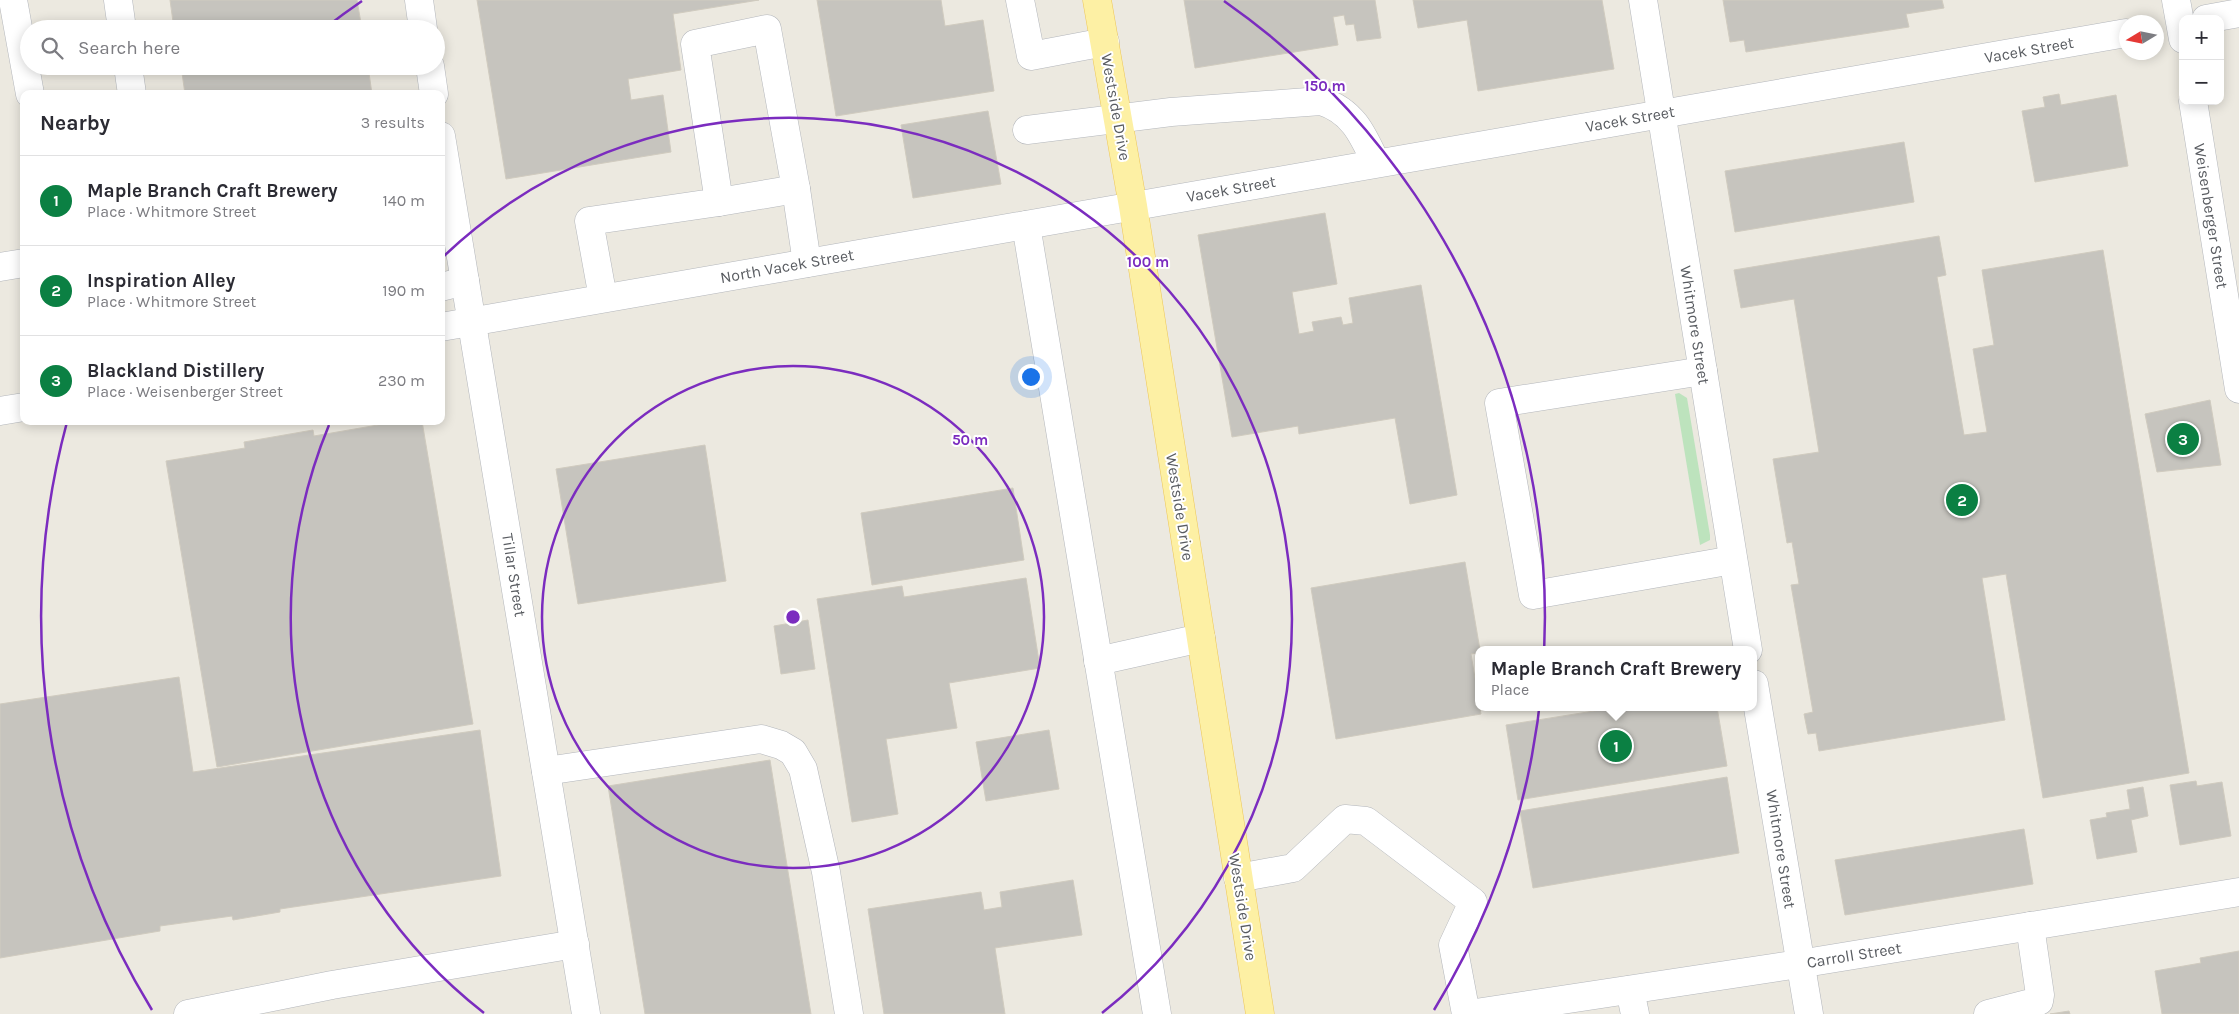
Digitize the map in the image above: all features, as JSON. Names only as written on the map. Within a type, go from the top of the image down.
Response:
[{"type":"main road","name":"Westside Drive","points":[[1097,0],[1133,206],[1260,1014]]},
{"type":"street","points":[[13,0],[20,39]]},
{"type":"street","points":[[118,0],[121,20]]},
{"type":"street","points":[[418,0],[421,20]]},
{"type":"street","points":[[1020,0],[1031,56],[1105,42]]},
{"type":"street","name":"Whitmore Street","points":[[1643,0],[1747,646]]},
{"type":"street","points":[[2224,15],[2239,13]]},
{"type":"street","points":[[719,202],[695,44],[767,29],[807,263]]},
{"type":"street","name":"Vacek Street","points":[[1133,206],[2119,33]]},
{"type":"street","points":[[27,75],[29,90]]},
{"type":"street","points":[[129,75],[131,90]]},
{"type":"street","points":[[431,75],[433,90]]},
{"type":"street","points":[[1027,130],[1171,112],[1321,101],[1337,106],[1352,121],[1363,134],[1376,163]]},
{"type":"street","name":"Weisenberger Street","points":[[2194,105],[2239,390]]},
{"type":"street","name":"Tillar Street","points":[[445,185],[453,284],[472,321],[586,1014]]},
{"type":"street","points":[[603,298],[589,221],[796,190]]},
{"type":"street","name":"North Vacek Street","points":[[445,326],[1133,206]]},
{"type":"street","points":[[1026,225],[1157,1014]]},
{"type":"street","points":[[0,267],[20,264]]},
{"type":"street","points":[[1703,371],[1499,403],[1533,595],[1733,560]]},
{"type":"street","points":[[0,411],[20,408]]},
{"type":"street","points":[[1098,661],[1201,638]]},
{"type":"street","name":"Whitmore Street","points":[[1757,703],[1799,964],[1809,1014]]},
{"type":"street","points":[[546,771],[761,739],[781,745],[793,752],[803,769],[826,872],[849,1014]]},
{"type":"street","points":[[1238,878],[1293,868],[1346,819],[1366,821],[1473,902],[1453,945],[1468,1014]]},
{"type":"street","name":"Carroll Street","points":[[1468,1014],[1632,1002],[1799,964],[2239,892]]},
{"type":"street","points":[[1988,1014],[2039,1001],[2040,995],[2030,926]]},
{"type":"street","points":[[188,1014],[332,985],[575,944]]},
{"type":"green space","points":[[1679,393],[1687,398],[1710,535],[1710,540],[1700,545],[1675,394]]},
{"type":"building","points":[[170,0],[357,0],[360,20],[173,20]]},
{"type":"building","points":[[477,0],[759,0],[673,14],[681,70],[628,79],[631,100],[663,95],[671,152],[506,179]]},
{"type":"building","points":[[817,0],[941,0],[945,26],[983,20],[994,91],[836,116]]},
{"type":"building","points":[[1184,0],[1375,0],[1381,38],[1357,41],[1354,24],[1346,25],[1344,15],[1333,17],[1338,45],[1195,68]]},
{"type":"building","points":[[1413,0],[1602,0],[1614,69],[1478,91],[1467,20],[1418,28]]},
{"type":"building","points":[[1723,0],[1942,0],[1944,8],[1906,14],[1909,27],[1746,52],[1744,40],[1730,42]]},
{"type":"building","points":[[182,75],[369,75],[371,90],[184,90]]},
{"type":"building","points":[[2059,94],[2061,105],[2116,95],[2128,166],[2035,182],[2022,111],[2045,107],[2043,97]]},
{"type":"building","points":[[988,111],[1001,184],[913,198],[901,125]]},
{"type":"building","points":[[1904,142],[1914,202],[1735,232],[1725,171]]},
{"type":"building","points":[[1325,213],[1337,284],[1292,292],[1299,334],[1314,331],[1312,322],[1341,317],[1343,325],[1353,323],[1349,298],[1421,285],[1457,495],[1410,504],[1395,418],[1299,434],[1298,426],[1232,437],[1198,235]]},
{"type":"building","points":[[1939,236],[1946,275],[1937,277],[1964,435],[1987,432],[1973,349],[1994,345],[1982,270],[2103,250],[2189,773],[2043,798],[2006,574],[1982,578],[2005,720],[1819,751],[1816,733],[1808,734],[1804,714],[1813,712],[1791,585],[1799,584],[1792,542],[1787,543],[1773,459],[1819,452],[1794,299],[1741,308],[1734,270]]},
{"type":"building","points":[[2210,400],[2221,465],[2157,472],[2145,414]]},
{"type":"building","points":[[378,425],[423,425],[473,724],[217,767],[166,461],[245,448],[244,442],[313,430],[314,436]]},
{"type":"building","points":[[705,445],[726,581],[578,604],[556,469]]},
{"type":"building","points":[[1013,488],[1024,560],[872,585],[861,513]]},
{"type":"building","points":[[1465,562],[1479,646],[1475,646],[1475,653],[1471,654],[1475,678],[1475,711],[1480,711],[1481,714],[1336,739],[1311,588]]},
{"type":"building","points":[[1026,578],[1040,668],[949,683],[957,728],[886,739],[898,814],[852,822],[817,599],[902,586],[904,597]]},
{"type":"building","points":[[808,620],[815,669],[781,674],[774,626]]},
{"type":"building","points":[[179,677],[193,772],[480,730],[501,876],[280,909],[280,912],[233,920],[232,916],[160,926],[160,931],[0,958],[0,704]]},
{"type":"building","points":[[1594,711],[1718,711],[1727,766],[1518,800],[1506,725]]},
{"type":"building","points":[[1049,730],[1059,789],[986,801],[976,742]]},
{"type":"building","points":[[770,760],[811,1014],[645,1014],[608,786]]},
{"type":"building","points":[[1727,777],[1739,853],[1533,888],[1520,811]]},
{"type":"building","points":[[2196,781],[2197,786],[2222,782],[2231,836],[2180,845],[2170,785]]},
{"type":"building","points":[[2143,787],[2148,816],[2131,820],[2137,852],[2097,859],[2090,820],[2107,817],[2106,813],[2130,809],[2127,790]]},
{"type":"building","points":[[2024,829],[2033,884],[1845,915],[1835,860]]},
{"type":"building","points":[[1073,880],[1082,935],[995,948],[1005,1014],[884,1014],[868,909],[981,892],[984,910],[1002,907],[1000,892]]},
{"type":"building","points":[[2239,951],[2239,1014],[2162,1014],[2155,971],[2201,963],[2200,958]]},
{"type":"building","points":[[2069,1011],[2070,1014],[2050,1014]]},
{"type":"place","name":"Blackland Distillery","points":[[2183,439]]},
{"type":"place","name":"Inspiration Alley","points":[[1962,500]]},
{"type":"place","name":"Maple Branch Craft Brewery","points":[[1616,746]]}]
